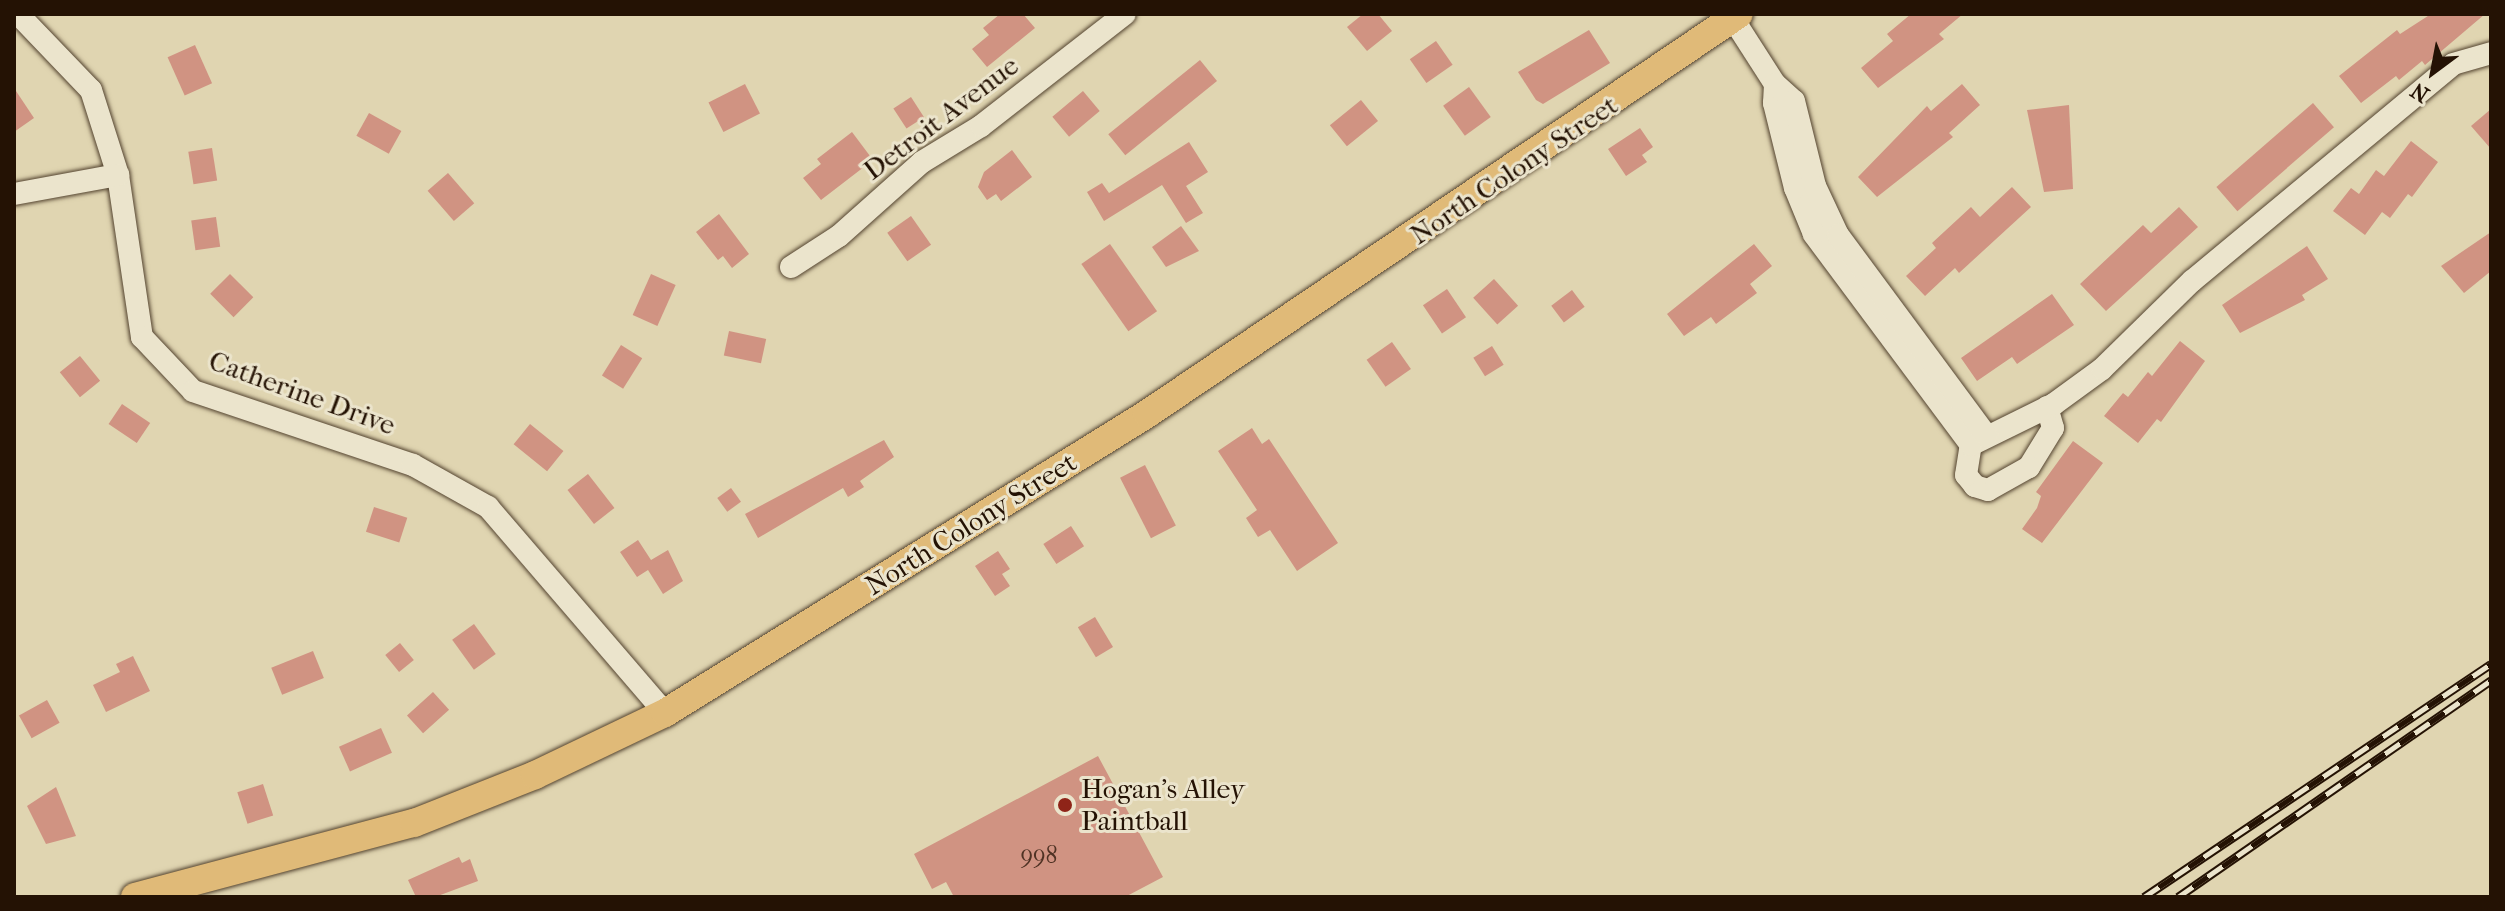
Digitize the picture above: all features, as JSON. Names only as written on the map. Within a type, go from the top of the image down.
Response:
[{"type":"main road","name":"North Colony Street","points":[[135,897],[414,823],[535,775],[665,713],[1147,414],[1734,15]]},
{"type":"street","name":"Catherine Drive","points":[[18,14],[91,90],[118,175],[142,337],[193,391],[413,465],[466,492],[516,535],[665,713]]},
{"type":"street","name":"Detroit Avenue","points":[[791,267],[839,236],[922,162],[981,126],[1125,14]]},
{"type":"street","points":[[1734,15],[1775,84],[1794,101],[1815,186],[1849,266],[1979,440]]},
{"type":"street","points":[[2047,407],[2053,428],[2047,443],[2029,467],[1988,490],[1966,475],[1979,440],[2047,407],[2102,369],[2192,281],[2453,64],[2491,53]]},
{"type":"street","points":[[14,194],[118,175]]},
{"type":"building","points":[[1000,14],[1023,14],[1035,28],[987,67],[972,49],[989,35],[983,28]]},
{"type":"building","points":[[1363,14],[1378,14],[1392,31],[1367,51],[1347,27]]},
{"type":"building","points":[[1911,14],[1963,14],[1939,34],[1944,39],[1878,88],[1861,68],[1893,41],[1887,34]]},
{"type":"building","points":[[2431,14],[2485,14],[2425,65],[2422,61],[2399,80],[2396,76],[2361,103],[2339,76],[2397,30],[2400,34]]},
{"type":"building","points":[[1589,30],[1610,63],[1543,104],[1536,100],[1518,72]]},
{"type":"building","points":[[1436,41],[1453,65],[1426,83],[1410,59]]},
{"type":"building","points":[[195,45],[212,83],[185,96],[168,57]]},
{"type":"building","points":[[1200,60],[1217,81],[1125,155],[1108,134]]},
{"type":"building","points":[[745,84],[760,113],[723,132],[708,103]]},
{"type":"building","points":[[1962,84],[1980,105],[1949,133],[1953,137],[1877,197],[1858,177],[1927,106],[1931,111]]},
{"type":"building","points":[[1469,87],[1491,117],[1465,136],[1443,106]]},
{"type":"building","points":[[14,88],[34,118],[14,132]]},
{"type":"building","points":[[1083,91],[1100,111],[1069,137],[1052,117]]},
{"type":"building","points":[[911,97],[924,117],[906,129],[893,108]]},
{"type":"building","points":[[1361,100],[1378,121],[1347,146],[1330,125]]},
{"type":"building","points":[[2313,103],[2334,127],[2237,211],[2216,187]]},
{"type":"building","points":[[2069,105],[2073,189],[2044,192],[2027,110]]},
{"type":"building","points":[[2491,109],[2491,149],[2471,126]]},
{"type":"building","points":[[369,113],[401,131],[389,154],[356,136]]},
{"type":"building","points":[[1640,128],[1653,147],[1642,155],[1647,162],[1626,176],[1608,149]]},
{"type":"building","points":[[852,132],[873,160],[821,200],[803,178],[821,164],[817,159]]},
{"type":"building","points":[[2411,141],[2438,162],[2412,197],[2408,194],[2390,218],[2382,212],[2365,235],[2333,211],[2351,188],[2359,194],[2376,170],[2384,176]]},
{"type":"building","points":[[1189,142],[1208,172],[1186,186],[1203,213],[1186,223],[1162,185],[1104,221],[1087,192],[1102,183],[1109,193]]},
{"type":"building","points":[[212,148],[217,181],[193,184],[188,152]]},
{"type":"building","points":[[1012,150],[1032,177],[1001,201],[996,194],[987,200],[978,187],[984,172]]},
{"type":"building","points":[[448,173],[474,203],[454,221],[428,191]]},
{"type":"building","points":[[2012,187],[2031,207],[1959,273],[1955,268],[1925,296],[1906,276],[1936,248],[1932,243],[1971,207],[1980,217]]},
{"type":"building","points":[[2179,207],[2198,227],[2106,311],[2080,284],[2143,225],[2151,233]]},
{"type":"building","points":[[719,214],[749,254],[732,268],[723,256],[718,260],[696,232]]},
{"type":"building","points":[[911,216],[931,245],[907,261],[887,233]]},
{"type":"building","points":[[216,217],[220,247],[195,250],[191,220]]},
{"type":"building","points":[[1181,226],[1199,251],[1166,267],[1152,247]]},
{"type":"building","points":[[2491,232],[2491,271],[2464,293],[2441,266]]},
{"type":"building","points":[[1110,244],[1157,311],[1128,331],[1081,264]]},
{"type":"building","points":[[1754,244],[1772,266],[1750,284],[1757,293],[1716,324],[1711,317],[1684,336],[1667,314]]},
{"type":"building","points":[[2307,246],[2328,279],[2302,295],[2305,300],[2240,333],[2222,305]]},
{"type":"building","points":[[230,274],[253,297],[234,317],[210,294]]},
{"type":"building","points":[[651,274],[676,285],[657,326],[633,315]]},
{"type":"building","points":[[1494,279],[1518,306],[1497,324],[1473,298]]},
{"type":"building","points":[[1447,289],[1466,317],[1442,333],[1423,305]]},
{"type":"building","points":[[1572,290],[1585,307],[1564,322],[1551,306]]},
{"type":"building","points":[[2052,294],[2074,325],[2017,364],[2012,357],[1977,381],[1961,358]]},
{"type":"building","points":[[729,331],[766,339],[761,363],[724,355]]},
{"type":"building","points":[[2180,341],[2205,361],[2161,422],[2157,419],[2138,443],[2104,416],[2123,393],[2128,397],[2148,372],[2152,376]]},
{"type":"building","points":[[1392,342],[1411,369],[1386,387],[1367,360]]},
{"type":"building","points":[[621,345],[642,358],[623,389],[602,376]]},
{"type":"building","points":[[1492,346],[1504,365],[1485,376],[1473,358]]},
{"type":"building","points":[[80,356],[100,381],[80,397],[60,372]]},
{"type":"building","points":[[122,404],[150,423],[137,443],[109,424]]},
{"type":"building","points":[[530,424],[563,451],[547,471],[514,444]]},
{"type":"building","points":[[1252,428],[1262,444],[1269,439],[1338,543],[1297,571],[1270,530],[1258,537],[1246,518],[1257,510],[1218,451]]},
{"type":"building","points":[[884,440],[894,457],[860,481],[864,487],[848,497],[843,488],[758,538],[745,514]]},
{"type":"building","points":[[2073,441],[2103,463],[2042,543],[2022,529],[2037,508],[2041,496],[2036,492]]},
{"type":"building","points":[[1145,465],[1176,526],[1151,538],[1120,478]]},
{"type":"building","points":[[588,474],[614,508],[594,524],[568,490]]},
{"type":"building","points":[[731,488],[741,502],[727,512],[717,498]]},
{"type":"building","points":[[374,507],[407,518],[399,543],[366,532]]},
{"type":"building","points":[[1071,526],[1084,546],[1056,564],[1043,544]]},
{"type":"building","points":[[638,540],[651,560],[668,550],[683,581],[663,594],[648,570],[637,577],[620,552]]},
{"type":"building","points":[[998,551],[1010,569],[1002,574],[1010,586],[995,596],[975,566]]},
{"type":"building","points":[[1095,617],[1113,647],[1096,657],[1078,627]]},
{"type":"building","points":[[474,624],[496,654],[474,670],[452,640]]},
{"type":"building","points":[[400,643],[414,660],[399,672],[385,655]]},
{"type":"building","points":[[313,651],[324,678],[282,695],[271,668]]},
{"type":"building","points":[[133,656],[150,691],[106,712],[93,685],[120,672],[116,664]]},
{"type":"building","points":[[433,692],[449,710],[423,733],[407,715]]},
{"type":"building","points":[[47,700],[60,723],[32,738],[19,716]]},
{"type":"building","points":[[381,728],[392,753],[350,771],[339,747]]},
{"type":"building","name":"Hogan's Alley Paintball","points":[[1098,756],[1163,877],[1125,897],[954,897],[946,882],[932,889],[914,854]]},
{"type":"building","points":[[263,784],[273,815],[248,824],[237,792]]},
{"type":"building","points":[[56,787],[76,836],[46,844],[27,806]]},
{"type":"building","points":[[459,857],[462,863],[470,859],[478,881],[435,897],[416,897],[408,880]]},
{"type":"railway","points":[[2144,897],[2491,664]]},
{"type":"railway","points":[[2178,897],[2491,680]]},
{"type":"place","name":"Hogan's Alley Paintball","points":[[1065,805]]}]
